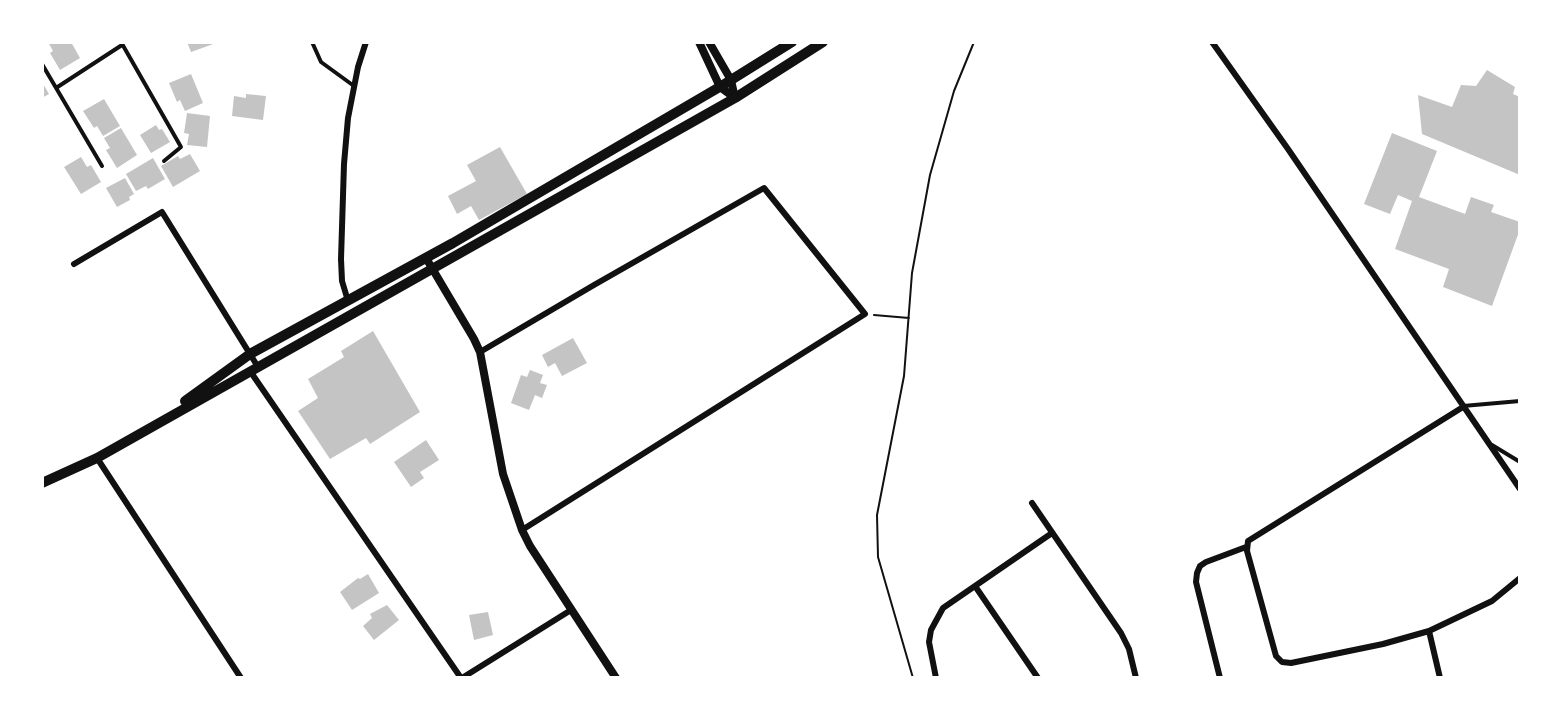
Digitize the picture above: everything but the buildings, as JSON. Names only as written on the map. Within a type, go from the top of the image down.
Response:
[{"type":"main road","points":[[141,433],[250,354],[426,258],[720,87],[792,42]]},
{"type":"main road","points":[[42,483],[97,458],[735,98],[823,42]]},
{"type":"street","points":[[348,301],[344,294],[342,276],[348,118],[366,42]]},
{"type":"street","points":[[699,42],[720,87],[735,98]]},
{"type":"street","points":[[710,42],[731,80],[735,98]]},
{"type":"street","points":[[1212,42],[1288,149],[1520,489]]},
{"type":"street","points":[[480,352],[764,188],[865,314],[522,530]]},
{"type":"street","points":[[74,264],[162,213],[250,354],[254,369],[461,678],[571,610]]},
{"type":"street","points":[[426,258],[480,352],[502,474],[522,530],[530,546],[616,678]]},
{"type":"street","points":[[1220,678],[1196,582],[1200,566],[1247,544],[1462,406]]},
{"type":"street","points":[[97,458],[241,678]]},
{"type":"street","points":[[1032,503],[1120,633],[1129,649],[1137,678]]},
{"type":"street","points":[[936,678],[929,642],[934,623],[943,608],[1052,533]]},
{"type":"street","points":[[1247,544],[1276,656],[1282,662],[1291,663],[1429,632],[1492,601],[1520,578]]},
{"type":"street","points":[[975,586],[1038,678]]},
{"type":"street","points":[[1429,632],[1440,678]]},
{"type":"lane","points":[[56,88],[122,43],[182,147],[164,161]]},
{"type":"lane","points":[[314,43],[321,62],[354,86]]},
{"type":"lane","points":[[42,64],[102,166]]},
{"type":"lane","points":[[1462,406],[1520,401]]},
{"type":"lane","points":[[1488,443],[1520,462]]},
{"type":"path","points":[[913,678],[878,557],[877,515],[904,376],[912,273],[930,175],[954,91],[974,42]]},
{"type":"path","points":[[865,314],[909,318]]}]
